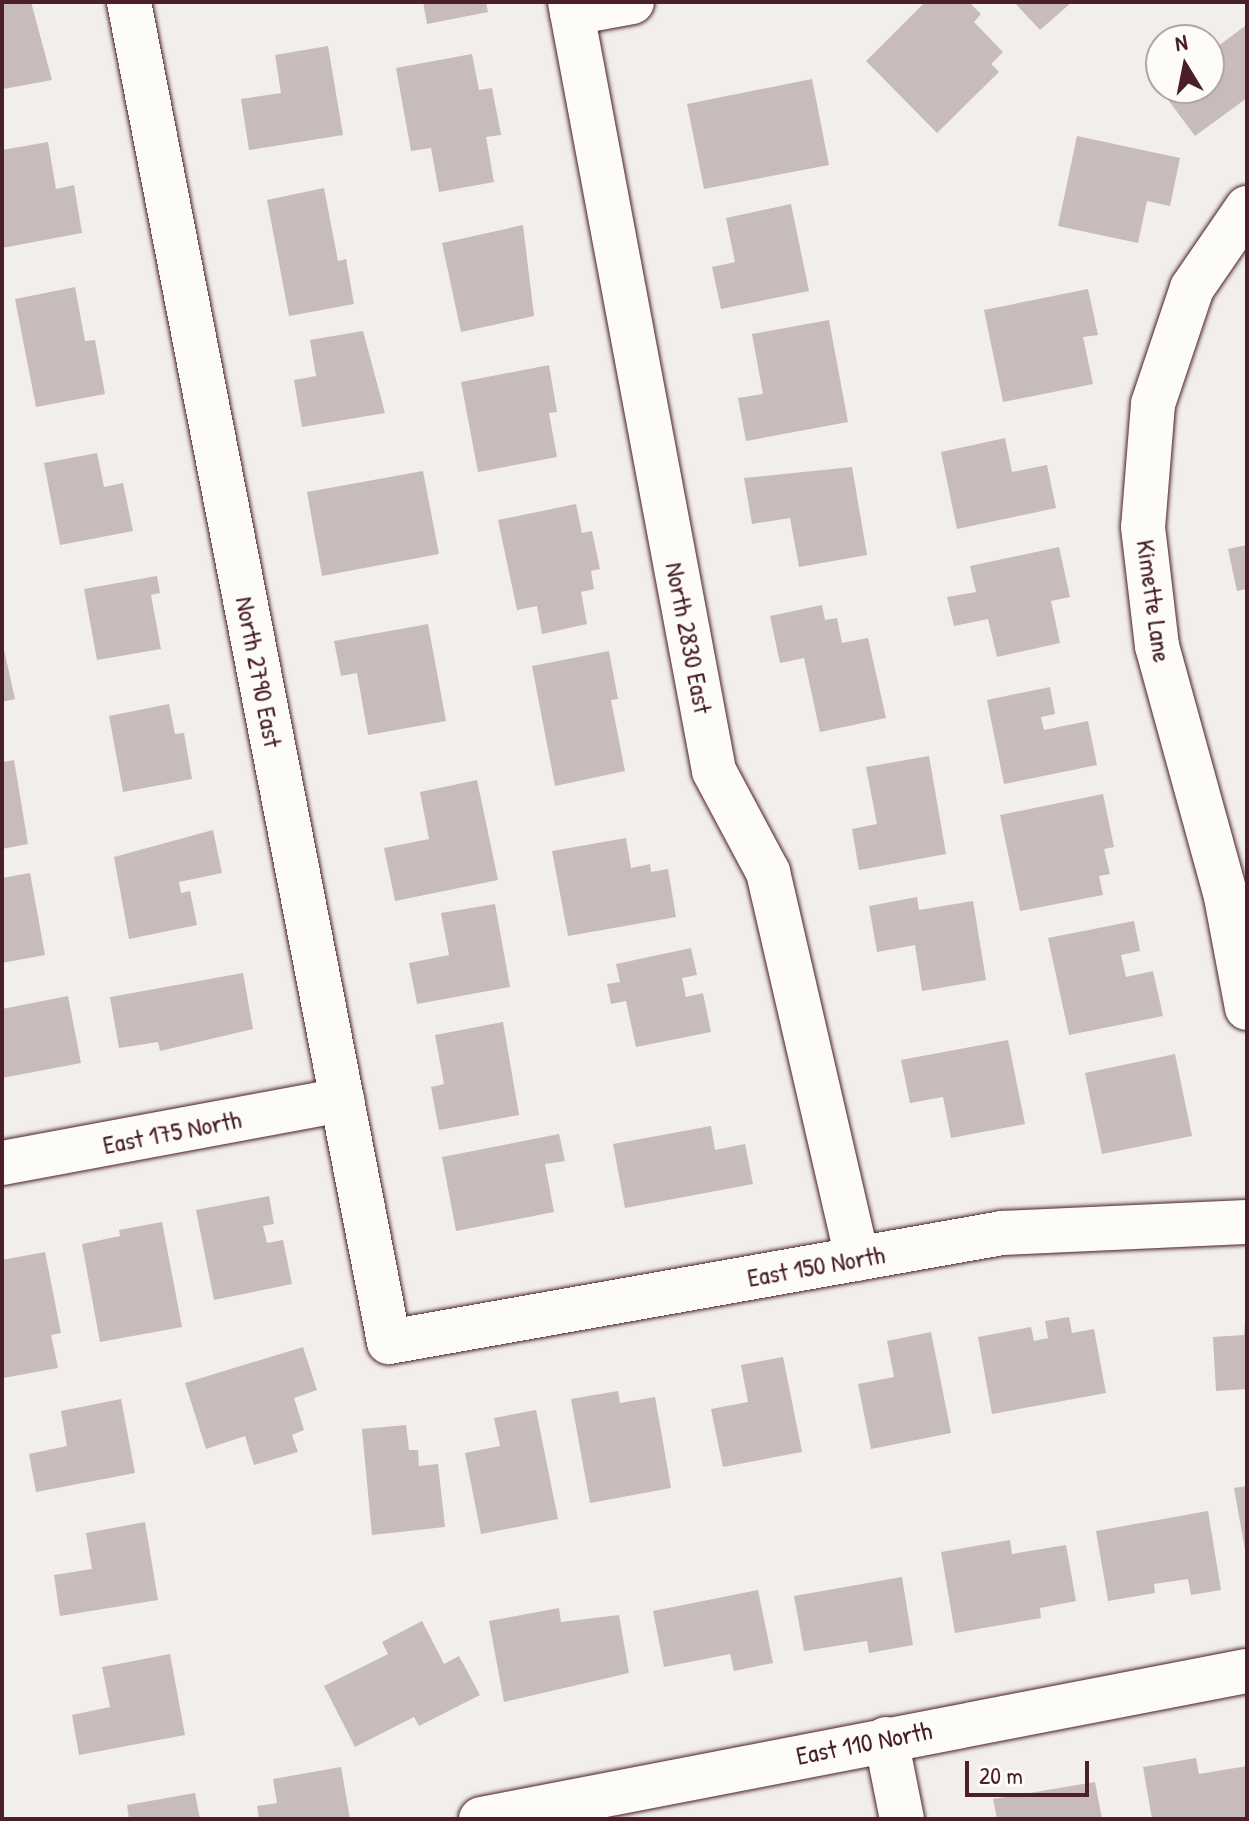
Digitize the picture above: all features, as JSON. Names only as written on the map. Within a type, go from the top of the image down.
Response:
[{"type":"street","name":"North 2790 East","points":[[129,2],[389,1342]]},
{"type":"street","points":[[571,8],[632,2]]},
{"type":"street","name":"North 2830 East","points":[[571,8],[714,771],[768,872],[857,1259]]},
{"type":"street","name":"Kimette Lane","points":[[1247,208],[1192,288],[1153,404],[1143,527],[1157,646],[1226,897],[1247,1008]]},
{"type":"street","name":"East 175 North","points":[[2,1163],[342,1100]]},
{"type":"street","name":"East 150 North","points":[[389,1342],[1002,1233],[1247,1222]]},
{"type":"street","name":"East 110 North","points":[[481,1818],[1247,1671]]},
{"type":"street","points":[[886,1739],[902,1819]]},
{"type":"building","points":[[2,2],[31,2],[52,80],[3,89]]},
{"type":"building","points":[[423,2],[486,2],[488,12],[427,24]]},
{"type":"building","points":[[925,2],[969,2],[981,14],[974,22],[1003,52],[991,64],[999,72],[937,133],[866,61]]},
{"type":"building","points":[[1014,2],[1072,2],[1040,30]]},
{"type":"building","points":[[1245,26],[1247,98],[1195,136],[1171,104],[1225,104],[1225,41]]},
{"type":"building","points":[[328,46],[343,135],[249,150],[241,99],[281,93],[275,55]]},
{"type":"building","points":[[472,54],[479,90],[492,88],[501,135],[486,137],[494,182],[439,192],[431,148],[411,151],[396,68]]},
{"type":"building","points":[[812,79],[829,165],[704,189],[687,104]]},
{"type":"building","points":[[1077,136],[1180,158],[1170,206],[1147,201],[1138,243],[1058,226]]},
{"type":"building","points":[[48,142],[56,189],[74,185],[82,233],[2,248],[2,150]]},
{"type":"building","points":[[324,188],[338,261],[346,259],[354,304],[289,316],[267,200]]},
{"type":"building","points":[[791,204],[809,291],[721,309],[712,267],[735,262],[726,218]]},
{"type":"building","points":[[523,225],[534,316],[461,332],[442,243]]},
{"type":"building","points":[[75,287],[85,341],[95,340],[105,394],[36,407],[15,299]]},
{"type":"building","points":[[1088,289],[1098,335],[1083,337],[1093,384],[1003,402],[984,310]]},
{"type":"building","points":[[829,320],[848,422],[746,441],[738,398],[763,394],[752,334]]},
{"type":"building","points":[[363,331],[385,413],[302,427],[294,380],[316,376],[310,340]]},
{"type":"building","points":[[549,365],[557,412],[549,413],[557,457],[478,472],[461,382]]},
{"type":"building","points":[[1005,438],[1012,472],[1047,465],[1056,508],[957,529],[941,452]]},
{"type":"building","points":[[97,453],[104,487],[123,483],[133,531],[60,545],[44,463]]},
{"type":"building","points":[[852,467],[867,555],[799,567],[790,518],[752,524],[744,478]]},
{"type":"building","points":[[423,471],[439,554],[322,576],[307,492]]},
{"type":"building","points":[[576,504],[582,533],[592,531],[600,569],[591,571],[594,589],[581,592],[587,624],[542,634],[537,606],[517,610],[498,520]]},
{"type":"building","points":[[1247,545],[1247,589],[1237,591],[1228,549]]},
{"type":"building","points":[[1059,547],[1070,597],[1051,601],[1060,643],[997,657],[988,619],[954,626],[947,597],[976,592],[970,566]]},
{"type":"building","points":[[157,576],[160,593],[151,595],[161,649],[97,660],[84,589]]},
{"type":"building","points":[[822,605],[825,620],[837,618],[842,643],[868,638],[886,718],[820,732],[804,658],[780,663],[770,616]]},
{"type":"building","points":[[428,624],[446,721],[368,735],[357,673],[341,676],[334,641]]},
{"type":"building","points":[[2,641],[15,699],[2,702]]},
{"type":"building","points":[[609,651],[618,699],[611,700],[625,771],[555,786],[532,666]]},
{"type":"building","points":[[1050,687],[1055,714],[1041,717],[1044,730],[1088,721],[1097,765],[1004,784],[987,700]]},
{"type":"building","points":[[169,704],[175,734],[184,733],[192,779],[123,792],[109,716]]},
{"type":"building","points":[[929,756],[946,854],[859,870],[852,829],[877,824],[866,767]]},
{"type":"building","points":[[14,760],[28,844],[2,849],[2,762]]},
{"type":"building","points":[[477,780],[498,880],[395,901],[384,848],[429,839],[420,792]]},
{"type":"building","points":[[1103,794],[1114,847],[1104,849],[1110,874],[1099,876],[1103,895],[1020,911],[1000,815]]},
{"type":"building","points":[[213,830],[222,873],[179,882],[181,893],[190,891],[197,925],[129,939],[114,857]]},
{"type":"building","points":[[626,838],[631,868],[650,864],[651,872],[668,869],[676,917],[568,936],[552,851]]},
{"type":"building","points":[[30,873],[45,955],[2,963],[2,878]]},
{"type":"building","points":[[917,897],[919,910],[973,901],[986,980],[922,991],[915,945],[877,952],[869,906]]},
{"type":"building","points":[[495,904],[510,987],[417,1004],[409,963],[449,955],[441,913]]},
{"type":"building","points":[[1134,921],[1140,951],[1121,955],[1126,977],[1153,971],[1163,1016],[1069,1035],[1048,938]]},
{"type":"building","points":[[691,948],[697,975],[682,978],[686,997],[703,993],[711,1032],[636,1047],[626,1001],[611,1004],[607,984],[620,982],[616,964]]},
{"type":"building","points":[[243,973],[253,1029],[160,1051],[158,1042],[119,1048],[110,997]]},
{"type":"building","points":[[68,996],[81,1063],[2,1078],[2,1009]]},
{"type":"building","points":[[503,1022],[519,1115],[439,1130],[431,1087],[444,1084],[435,1035]]},
{"type":"building","points":[[1008,1040],[1025,1124],[951,1138],[943,1097],[910,1103],[901,1060]]},
{"type":"building","points":[[1175,1054],[1192,1136],[1102,1154],[1085,1073]]},
{"type":"building","points":[[711,1126],[715,1150],[745,1144],[753,1184],[625,1208],[613,1144]]},
{"type":"building","points":[[559,1134],[565,1161],[545,1164],[554,1212],[456,1231],[442,1157]]},
{"type":"building","points":[[269,1196],[274,1224],[263,1226],[267,1243],[283,1240],[292,1284],[214,1300],[196,1210]]},
{"type":"building","points":[[162,1222],[182,1327],[100,1342],[82,1244],[120,1236],[119,1230]]},
{"type":"building","points":[[45,1252],[61,1333],[51,1335],[58,1368],[3,1378],[2,1260]]},
{"type":"building","points":[[1069,1317],[1072,1333],[1094,1329],[1106,1393],[992,1414],[978,1337],[1031,1327],[1034,1341],[1048,1338],[1045,1321]]},
{"type":"building","points":[[1245,1320],[1247,1389],[1216,1391],[1213,1337],[1244,1335]]},
{"type":"building","points":[[931,1332],[951,1433],[871,1449],[858,1384],[894,1377],[887,1341]]},
{"type":"building","points":[[303,1347],[317,1390],[294,1398],[304,1430],[292,1435],[298,1452],[254,1465],[245,1436],[206,1449],[185,1383]]},
{"type":"building","points":[[783,1357],[802,1452],[723,1467],[711,1409],[748,1402],[741,1365]]},
{"type":"building","points":[[618,1391],[620,1403],[655,1397],[671,1488],[590,1503],[571,1399]]},
{"type":"building","points":[[121,1399],[135,1473],[36,1492],[29,1454],[67,1446],[61,1411]]},
{"type":"building","points":[[536,1410],[558,1519],[481,1534],[465,1453],[500,1446],[494,1418]]},
{"type":"building","points":[[406,1425],[409,1450],[418,1450],[419,1466],[438,1464],[445,1527],[372,1535],[362,1429]]},
{"type":"building","points":[[1247,1486],[1247,1550],[1245,1550],[1234,1488]]},
{"type":"building","points":[[1208,1511],[1221,1590],[1191,1595],[1188,1579],[1154,1584],[1155,1593],[1108,1601],[1096,1531]]},
{"type":"building","points":[[145,1522],[158,1600],[60,1616],[54,1575],[92,1569],[86,1533]]},
{"type":"building","points":[[1010,1540],[1012,1554],[1066,1545],[1076,1601],[1040,1608],[1041,1618],[955,1633],[941,1552]]},
{"type":"building","points":[[902,1577],[913,1645],[869,1653],[867,1641],[804,1651],[794,1596]]},
{"type":"building","points":[[758,1590],[773,1663],[734,1671],[730,1654],[664,1667],[653,1611]]},
{"type":"building","points":[[559,1608],[561,1622],[619,1615],[629,1673],[504,1702],[489,1621]]},
{"type":"building","points":[[422,1621],[444,1664],[459,1656],[480,1695],[419,1726],[414,1717],[355,1747],[324,1686],[388,1654],[382,1642]]},
{"type":"building","points":[[170,1654],[185,1735],[79,1755],[72,1715],[110,1707],[102,1667]]},
{"type":"building","points":[[1196,1758],[1199,1774],[1247,1766],[1247,1819],[1152,1819],[1143,1767]]},
{"type":"building","points":[[341,1767],[350,1819],[259,1819],[257,1806],[277,1803],[273,1779]]},
{"type":"building","points":[[1095,1782],[1102,1819],[997,1819],[993,1799]]},
{"type":"building","points":[[195,1793],[200,1819],[129,1819],[127,1805]]}]
